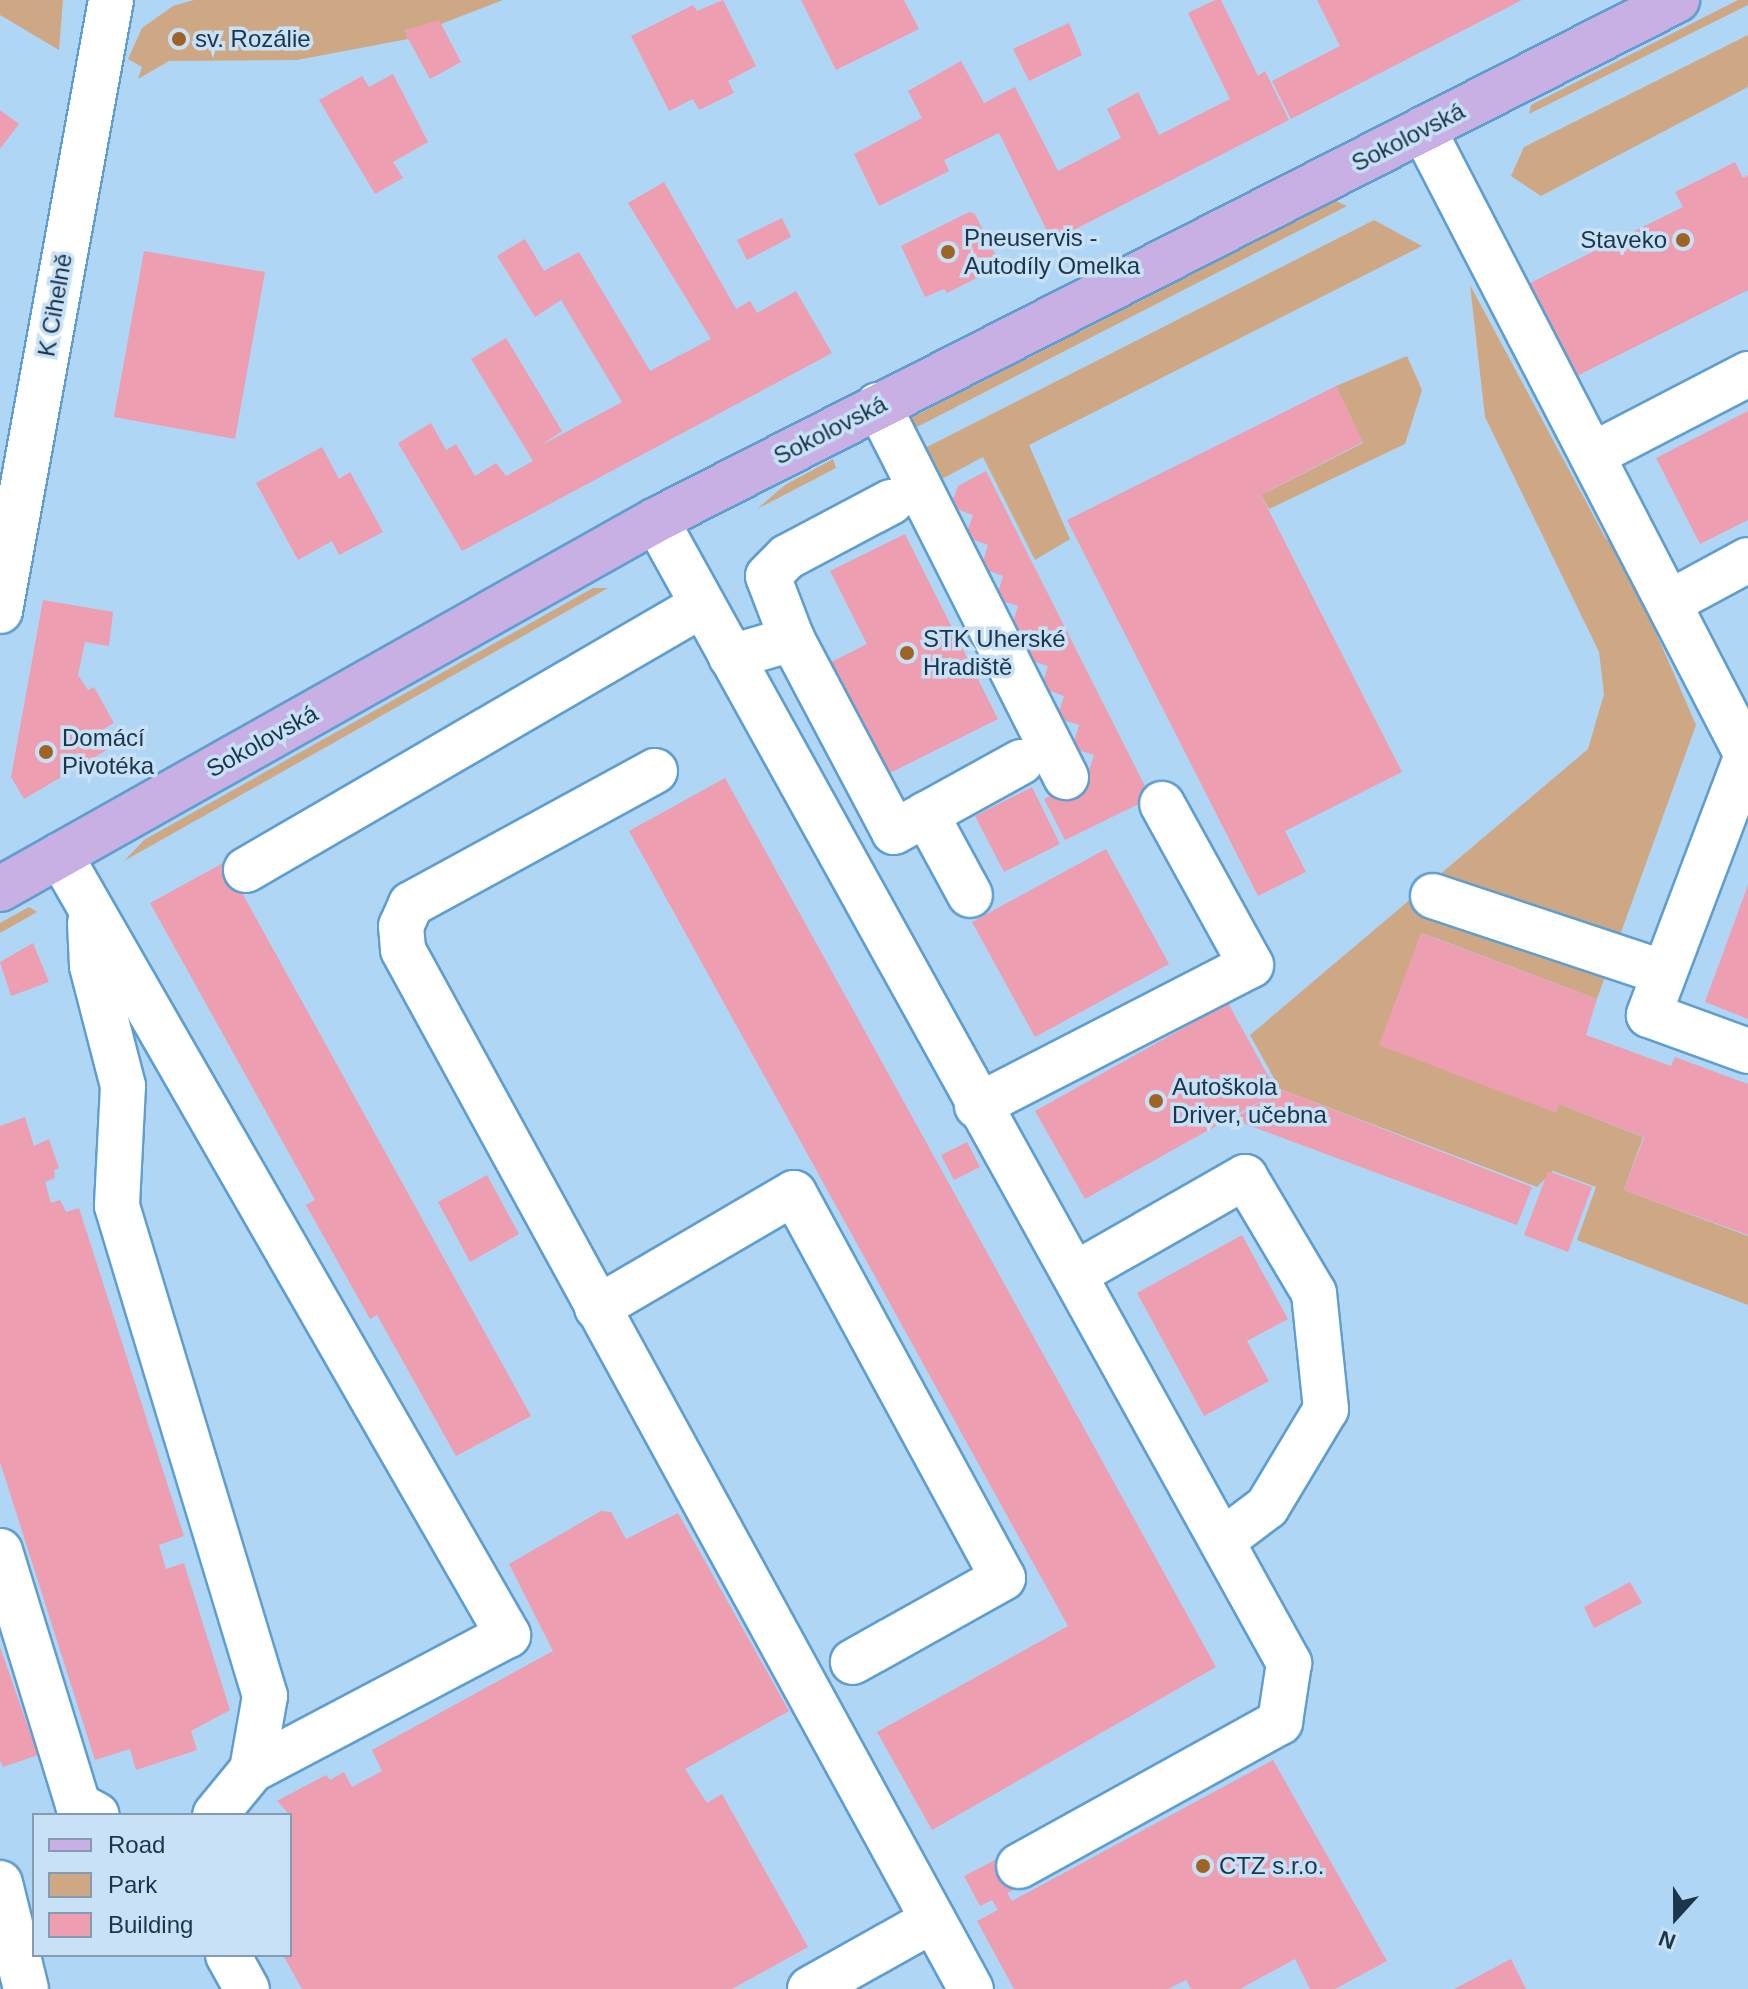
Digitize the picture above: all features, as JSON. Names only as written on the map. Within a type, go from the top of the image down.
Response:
[{"type":"main road","name":"Sokolovská","points":[[0,889],[656,520],[1677,0]]},
{"type":"street","name":"K Cihelně","points":[[0,611],[111,0]]},
{"type":"street","points":[[1423,129],[1592,455],[1672,601],[1747,755],[1649,1015],[1748,1051]]},
{"type":"street","points":[[1592,455],[1748,374]]},
{"type":"street","points":[[878,405],[1066,777]]},
{"type":"street","points":[[891,502],[787,557],[768,576],[792,639],[894,832],[1021,762]]},
{"type":"street","points":[[656,520],[977,1106],[1075,1274],[1289,1663],[1280,1722],[1019,1866]]},
{"type":"street","points":[[1672,601],[1748,560]]},
{"type":"street","points":[[246,870],[702,605]]},
{"type":"street","points":[[731,657],[792,639]]},
{"type":"street","points":[[655,771],[411,904],[401,926],[403,950],[971,1989]]},
{"type":"street","points":[[977,1106],[1251,965],[1162,804]]},
{"type":"street","points":[[926,814],[970,895]]},
{"type":"street","points":[[60,855],[508,1635],[252,1770],[217,1813]]},
{"type":"street","points":[[1433,896],[1664,973]]},
{"type":"street","points":[[89,909],[92,966],[123,1086],[117,1206],[265,1696],[252,1770]]},
{"type":"street","points":[[1075,1274],[1245,1177],[1314,1293],[1326,1409],[1267,1507],[1222,1541]]},
{"type":"street","points":[[597,1308],[794,1193],[1003,1578],[853,1662]]},
{"type":"street","points":[[0,1551],[78,1805],[93,1813]]},
{"type":"street","points":[[0,1883],[26,1989]]},
{"type":"street","points":[[810,1989],[933,1920]]},
{"type":"street","points":[[229,1957],[247,1989]]},
{"type":"green space","points":[[0,0],[63,0],[59,50],[0,15]]},
{"type":"green space","points":[[194,0],[503,0],[441,24],[405,30],[408,39],[297,60],[169,61],[138,79],[142,67],[128,59],[142,28],[173,6]]},
{"type":"green space","points":[[1738,0],[1748,0],[1748,5],[1529,114],[1531,105]]},
{"type":"green space","points":[[1748,35],[1748,87],[1541,196],[1511,176],[1524,147]]},
{"type":"green space","points":[[1336,201],[1347,206],[915,428],[911,418]]},
{"type":"green space","points":[[1374,220],[1422,246],[1029,445],[1070,539],[1035,560],[983,457],[938,481],[921,450]]},
{"type":"green space","points":[[1470,285],[1606,539],[1619,547],[1696,725],[1597,999],[1422,933],[1556,1112],[1559,1104],[1643,1137],[1624,1190],[1748,1236],[1748,1305],[1577,1240],[1596,1187],[1553,1171],[1537,1187],[1280,1089],[1250,1035],[1588,749],[1604,694],[1599,652],[1485,417]]},
{"type":"green space","points":[[1407,356],[1422,390],[1405,444],[1269,509],[1261,495],[1363,443],[1336,386]]},
{"type":"green space","points":[[833,459],[836,468],[757,509],[785,485]]},
{"type":"green space","points":[[593,588],[608,588],[124,861],[144,840]]},
{"type":"green space","points":[[29,907],[37,912],[0,933],[0,923]]},
{"type":"building","points":[[723,0],[756,66],[728,81],[734,93],[699,110],[693,99],[669,111],[631,36],[693,5],[697,11]]},
{"type":"building","points":[[801,0],[904,0],[919,29],[836,70]]},
{"type":"building","points":[[1221,0],[1258,76],[1265,71],[1289,120],[1052,241],[999,133],[944,160],[949,171],[879,206],[854,154],[922,118],[908,91],[961,61],[984,103],[1015,87],[1058,171],[1121,138],[1107,109],[1138,92],[1159,135],[1230,99],[1188,13]]},
{"type":"building","points":[[1317,0],[1522,0],[1291,119],[1272,81],[1340,46]]},
{"type":"building","points":[[439,20],[461,62],[430,79],[404,31]]},
{"type":"building","points":[[1069,23],[1082,55],[1029,81],[1013,49]]},
{"type":"building","points":[[393,74],[428,142],[393,162],[403,178],[375,194],[319,100],[362,76],[369,87]]},
{"type":"building","points":[[0,110],[19,124],[0,149]]},
{"type":"building","name":"Staveko","points":[[1735,162],[1743,178],[1748,175],[1748,290],[1575,377],[1528,284],[1683,207],[1675,192]]},
{"type":"building","points":[[664,182],[736,309],[750,301],[757,313],[796,291],[832,353],[462,551],[398,443],[431,423],[446,450],[456,444],[475,476],[496,463],[506,476],[533,461],[471,359],[506,338],[562,431],[540,446],[622,402],[561,300],[535,317],[497,256],[525,239],[544,271],[579,252],[650,371],[711,339],[628,203]]},
{"type":"building","points":[[969,212],[975,214],[1001,266],[947,293],[944,289],[925,297],[901,246]]},
{"type":"building","points":[[782,218],[791,237],[747,260],[737,240]]},
{"type":"building","points":[[144,251],[265,272],[235,439],[114,417]]},
{"type":"building","points":[[1336,386],[1363,442],[1261,495],[1402,772],[1285,831],[1306,872],[1258,896],[1067,520]]},
{"type":"building","points":[[1748,411],[1748,520],[1700,544],[1656,458]]},
{"type":"building","points":[[322,447],[339,479],[350,472],[383,532],[339,555],[332,541],[298,560],[256,483]]},
{"type":"building","points":[[986,471],[1151,798],[1065,840],[1044,799],[1087,777],[1094,755],[1072,748],[1079,725],[1057,718],[1064,696],[1041,688],[1048,666],[1026,659],[1034,636],[1011,628],[1018,606],[996,599],[1003,576],[981,568],[988,545],[965,537],[973,515],[950,507],[958,486]]},
{"type":"building","name":"STK Uherské Hradiště","points":[[905,534],[998,719],[888,774],[831,662],[867,644],[830,571]]},
{"type":"building","points":[[43,600],[113,612],[109,646],[85,642],[78,675],[88,690],[94,687],[114,723],[102,730],[112,747],[24,799],[11,777]]},
{"type":"building","points":[[725,778],[1216,1667],[932,1830],[877,1732],[1068,1626],[629,831]]},
{"type":"building","points":[[1032,787],[1060,844],[1004,872],[975,816]]},
{"type":"building","points":[[1106,849],[1169,964],[1035,1037],[972,922]]},
{"type":"building","points":[[225,862],[531,1416],[456,1456],[377,1315],[370,1319],[306,1205],[315,1200],[150,903]]},
{"type":"building","points":[[1748,885],[1748,1019],[1705,1002]]},
{"type":"building","points":[[1421,933],[1597,999],[1586,1035],[1671,1066],[1675,1057],[1748,1084],[1748,1235],[1624,1190],[1644,1137],[1559,1104],[1556,1113],[1379,1045]]},
{"type":"building","points":[[33,943],[49,982],[11,996],[0,962]]},
{"type":"building","name":"Autoškola Driver, učebna","points":[[1228,1003],[1277,1092],[1085,1199],[1035,1111]]},
{"type":"building","points":[[1280,1089],[1532,1187],[1517,1225],[1245,1124],[1240,1115]]},
{"type":"building","points":[[25,1117],[34,1146],[49,1139],[59,1168],[54,1170],[55,1178],[45,1182],[51,1203],[60,1200],[66,1212],[79,1208],[184,1536],[159,1545],[166,1569],[184,1563],[230,1710],[191,1731],[197,1750],[136,1770],[130,1749],[95,1760],[0,1462],[0,1126]]},
{"type":"building","points":[[967,1142],[980,1167],[954,1180],[941,1155]]},
{"type":"building","points":[[1548,1171],[1592,1187],[1568,1252],[1524,1235]]},
{"type":"building","points":[[487,1175],[519,1234],[470,1262],[438,1202]]},
{"type":"building","points":[[1242,1235],[1288,1319],[1247,1341],[1269,1381],[1204,1416],[1137,1293]]},
{"type":"building","points":[[601,1511],[611,1512],[626,1539],[678,1513],[789,1711],[685,1769],[707,1803],[722,1794],[808,1947],[732,1989],[302,1989],[284,1957],[292,1957],[292,1813],[288,1813],[277,1801],[326,1775],[330,1780],[344,1772],[352,1787],[382,1771],[372,1750],[553,1651],[509,1564]]},
{"type":"building","points":[[1630,1582],[1642,1603],[1594,1628],[1584,1607]]},
{"type":"building","points":[[0,1647],[38,1755],[3,1767],[0,1760]]},
{"type":"building","name":"CTZ s.r.o.","points":[[1273,1760],[1387,1961],[1335,1989],[1310,1989],[1295,1959],[1240,1989],[1191,1989],[1186,1980],[1168,1989],[1014,1989],[977,1921],[998,1910],[992,1900],[980,1906],[964,1876],[1001,1857],[1017,1888],[1007,1893],[1012,1901]]},
{"type":"building","points":[[1511,1959],[1526,1989],[1454,1989]]},
{"type":"place","name":"sv. Rozálie","points":[[179,39]]},
{"type":"place","name":"Staveko","points":[[1683,240]]},
{"type":"place","name":"Pneuservis - Autodíly Omelka","points":[[948,252]]},
{"type":"place","name":"STK Uherské Hradiště","points":[[907,653]]},
{"type":"place","name":"Domácí Pivotéka","points":[[46,752]]},
{"type":"place","name":"Autoškola Driver, učebna","points":[[1156,1101]]},
{"type":"place","name":"CTZ s.r.o.","points":[[1203,1866]]}]
